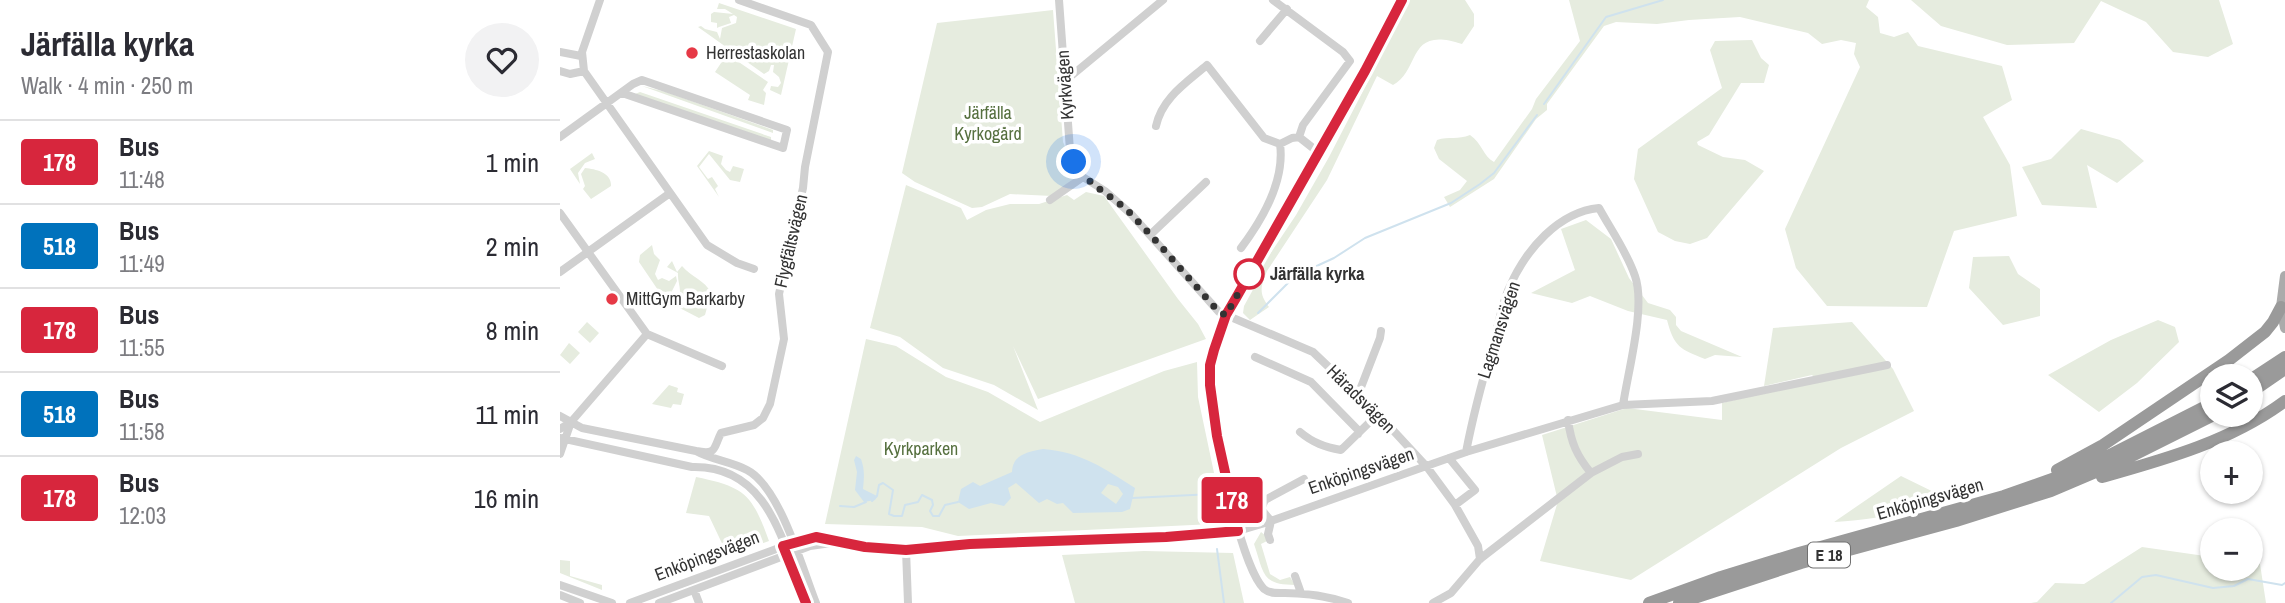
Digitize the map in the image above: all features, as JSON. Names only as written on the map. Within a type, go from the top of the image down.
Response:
[{"type":"highway","points":[[2004,496],[2071,463],[2162,406],[2256,339],[2273,322],[2281,307]]},
{"type":"highway","points":[[2263,371],[2285,357]]},
{"type":"highway","points":[[2263,384],[2285,369]]},
{"type":"highway","points":[[2051,491],[2186,452],[2249,425],[2285,401]]},
{"type":"highway","name":"Enköpingsvägen","points":[[1648,603],[1799,553],[2004,496],[2086,467],[2200,409]]},
{"type":"highway","name":"Enköpingsvägen","points":[[1679,603],[1801,563],[1956,521],[2051,491],[2124,460],[2200,422]]},
{"type":"main road","points":[[2285,276],[2281,307],[2285,328]]},
{"type":"street","points":[[600,0],[581,56],[584,71],[707,245],[737,263],[754,269]]},
{"type":"street","name":"Flygfältsvägen","points":[[696,451],[710,453],[723,431],[754,425],[763,418],[770,404],[784,339],[779,294],[803,188],[828,52],[811,25],[738,0]]},
{"type":"street","name":"Kyrkvägen","points":[[1059,0],[1070,150],[1083,177]]},
{"type":"street","points":[[1065,80],[1163,0]]},
{"type":"street","points":[[1273,0],[1343,52],[1350,61],[1303,125],[1298,137]]},
{"type":"street","points":[[1348,603],[1301,593],[1271,592],[1259,581],[1238,531],[1217,436],[1210,365],[1226,315],[1365,71],[1402,0]]},
{"type":"street","points":[[1260,41],[1287,9]]},
{"type":"street","points":[[560,52],[581,56]]},
{"type":"street","points":[[1156,126],[1159,112],[1168,99],[1207,65],[1264,138],[1280,144],[1298,137],[1318,152]]},
{"type":"street","points":[[560,71],[570,74],[584,71]]},
{"type":"street","points":[[560,137],[606,104],[622,93],[642,80],[787,130],[783,148],[622,93]]},
{"type":"street","points":[[1241,248],[1275,188],[1283,159],[1280,144]]},
{"type":"street","points":[[1050,200],[1083,177],[1118,201],[1219,312],[1226,315]]},
{"type":"street","points":[[1150,235],[1206,182]]},
{"type":"street","points":[[560,272],[670,193]]},
{"type":"street","name":"Lagmansvägen","points":[[1466,452],[1474,409],[1510,286],[1529,254],[1550,229],[1587,209],[1599,208],[1636,278],[1639,303],[1623,405]]},
{"type":"street","points":[[560,214],[647,334],[722,366]]},
{"type":"street","name":"Häradsvägen","points":[[1226,315],[1313,352],[1378,414],[1427,467],[1455,505],[1478,547],[1480,559]]},
{"type":"street","points":[[1358,395],[1381,331]]},
{"type":"street","points":[[560,429],[570,422],[647,334]]},
{"type":"street","points":[[1255,357],[1311,382],[1358,430],[1358,434]]},
{"type":"street","name":"Enköpingsvägen","points":[[630,603],[789,548],[811,545],[838,542],[906,550],[970,544],[1166,537],[1238,531],[1466,452],[1623,405],[1712,401],[1887,365]]},
{"type":"street","points":[[1300,432],[1326,448],[1341,450],[1378,414]]},
{"type":"street","points":[[560,416],[582,428],[696,451],[710,463],[741,480],[757,493],[770,511],[805,574],[816,603]]},
{"type":"street","points":[[1568,421],[1571,442],[1577,457],[1591,474]]},
{"type":"street","points":[[560,454],[562,439],[570,422]]},
{"type":"street","points":[[562,439],[692,467],[710,463]]},
{"type":"street","points":[[1433,603],[1451,593],[1480,559],[1591,474],[1622,457],[1638,454]]},
{"type":"street","points":[[1449,458],[1475,490],[1455,505]]},
{"type":"street","points":[[1270,540],[1268,534],[1271,521],[1261,509],[1265,500],[1304,480]]},
{"type":"street","points":[[789,548],[796,578],[806,603]]},
{"type":"street","name":"Enköpingsvägen","points":[[659,603],[789,548]]},
{"type":"street","points":[[906,550],[908,603]]},
{"type":"street","points":[[1295,576],[1301,593]]},
{"type":"street","points":[[560,585],[612,603]]},
{"type":"street","points":[[694,590],[699,603]]},
{"type":"street","points":[[560,595],[580,603]]},
{"type":"green space","points":[[1410,0],[1465,0],[1474,14],[1474,26],[1462,44],[1432,40],[1423,45],[1402,78],[1393,85],[1377,76],[1327,180],[1267,271],[1262,289],[1263,298],[1269,307],[1250,320],[1243,313],[1244,306],[1261,275],[1258,272],[1296,215],[1329,157]]},
{"type":"green space","points":[[1569,0],[1869,0],[1866,7],[1878,17],[1880,33],[1894,37],[1908,32],[1918,46],[2002,66],[2012,100],[1983,117],[2010,165],[2017,216],[1954,231],[1927,307],[1827,306],[1796,268],[1785,229],[1860,67],[1854,54],[1856,43],[1841,40],[1822,44],[1808,33],[1740,17],[1657,24],[1616,22],[1604,26],[1547,104],[1547,110],[1536,119],[1494,179],[1450,207],[1444,197],[1460,190],[1467,181],[1439,159],[1434,148],[1437,140],[1470,135],[1494,162],[1532,109],[1536,99],[1580,41]]},
{"type":"green space","points":[[1911,0],[2219,0],[2233,44],[2208,57],[2173,52],[2146,22],[2101,1],[2074,43],[2007,45],[1941,26]]},
{"type":"green space","points":[[719,3],[796,29],[781,95],[770,90],[771,86],[778,87],[781,83],[773,72],[774,65],[764,74],[698,27],[717,32],[720,39],[722,28],[736,23],[737,17],[734,15],[729,17],[731,23],[717,28],[717,23],[711,22],[711,14],[714,12],[733,14],[725,9],[717,9]]},
{"type":"green space","name":"Järfälla Kyrkogård","points":[[1053,10],[1063,142],[1078,175],[1052,196],[1010,194],[982,207],[972,208],[915,182],[902,173],[937,23]]},
{"type":"green space","points":[[1752,40],[1761,58],[1769,65],[1764,83],[1741,83],[1709,135],[1697,142],[1723,157],[1745,160],[1764,171],[1707,238],[1690,244],[1675,241],[1658,232],[1634,179],[1638,149],[1722,88],[1710,50],[1715,41]]},
{"type":"green space","points":[[727,54],[768,82],[763,90],[766,93],[764,105],[748,100],[750,95],[715,72]]},
{"type":"green space","points":[[642,86],[773,130],[773,133]]},
{"type":"green space","points":[[640,92],[771,137],[771,141],[635,94]]},
{"type":"green space","points":[[2081,129],[2120,140],[2144,161],[2117,183],[2087,165],[2097,208],[2042,205],[2022,167],[2051,159]]},
{"type":"green space","points":[[709,151],[723,156],[721,164],[726,170],[730,172],[733,166],[744,169],[740,182],[730,180],[709,154],[699,167],[708,179],[712,177],[718,186],[715,189],[719,197],[697,166]]},
{"type":"green space","points":[[592,153],[595,159],[585,163],[578,173],[580,184],[570,169]]},
{"type":"green space","points":[[585,168],[606,175],[611,186],[591,199],[583,189],[585,186],[581,174]]},
{"type":"green space","points":[[906,185],[961,208],[967,220],[986,210],[1010,204],[1039,204],[1067,195],[1074,200],[1086,192],[1104,196],[1198,324],[1206,339],[1038,399],[1013,346],[1038,410],[994,385],[943,368],[900,337],[870,328]]},
{"type":"green space","points":[[1586,220],[1611,239],[1629,278],[1648,303],[1670,310],[1681,331],[1742,357],[1715,355],[1705,359],[1679,346],[1672,336],[1667,320],[1628,311],[1590,296],[1572,303],[1531,293],[1575,270],[1561,229]]},
{"type":"green space","points":[[652,245],[654,254],[660,260],[655,274],[658,280],[662,278],[669,281],[676,276],[672,298],[660,293],[639,262],[640,255]]},
{"type":"green space","points":[[2009,256],[2018,274],[2040,289],[2040,316],[2003,325],[1969,288],[1973,257]]},
{"type":"green space","points":[[672,261],[677,272],[682,266],[711,293],[705,315],[699,318],[672,304],[679,296],[680,289],[678,273],[667,267]]},
{"type":"green space","points":[[2158,320],[2175,327],[2179,342],[2137,383],[2099,412],[2048,375],[2111,340]]},
{"type":"green space","points":[[587,322],[599,333],[590,343],[578,332]]},
{"type":"green space","points":[[1852,322],[1893,369],[1914,411],[1841,448],[1631,580],[1540,561],[1558,501],[1542,435],[1627,408],[1722,420],[1722,403],[1817,380],[1812,375],[1764,386],[1773,328]]},
{"type":"green space","name":"Kyrkparken","points":[[866,339],[896,346],[946,377],[988,392],[1040,422],[1164,371],[1197,362],[1198,397],[1221,506],[1220,515],[1214,524],[958,536],[922,527],[825,524]]},
{"type":"green space","points":[[569,343],[580,353],[570,364],[560,355]]},
{"type":"green space","points":[[669,385],[684,394],[681,405],[673,404],[671,408],[652,404]]},
{"type":"green space","points":[[1901,476],[1946,498],[1891,515],[1834,522]]},
{"type":"green space","points":[[696,477],[726,485],[744,495],[757,513],[769,541],[728,556],[709,516],[686,513]]},
{"type":"green space","points":[[1261,532],[1266,536],[1267,541],[1261,544],[1270,574],[1280,580],[1290,577],[1295,585],[1276,583],[1262,570],[1254,544]]},
{"type":"green space","points":[[2142,547],[2200,555],[2200,581],[2263,581],[2266,603],[2031,603],[2037,602],[2055,583],[2084,584]]},
{"type":"green space","points":[[1144,551],[1233,553],[1244,603],[1075,603],[1062,555]]},
{"type":"green space","points":[[560,560],[570,561],[570,576],[602,585],[602,590],[560,573]]},
{"type":"water","points":[[1043,449],[1081,457],[1135,488],[1130,509],[1122,512],[1073,513],[1063,503],[1057,504],[1047,499],[1039,503],[1016,483],[1008,488],[1011,498],[1004,506],[991,503],[969,509],[958,502],[961,489],[973,482],[980,486],[1012,472],[1018,458]],"holes":[[[1108,484],[1118,487],[1123,494],[1116,504],[1101,493]]]},
{"type":"water","points":[[856,456],[861,459],[863,467],[863,489],[877,496],[875,500],[864,502],[855,490]]},
{"type":"waterway","points":[[1544,104],[1606,17],[1663,0]]},
{"type":"waterway","points":[[1258,313],[1291,280],[1308,270],[1334,258],[1365,238],[1451,203],[1480,184],[1494,173],[1537,115]]},
{"type":"waterway","points":[[872,501],[877,496],[879,485],[883,483],[893,490],[889,514],[894,516],[902,516],[905,505],[918,502],[922,495],[932,500],[930,511],[933,516],[939,516],[945,505],[958,502]]},
{"type":"waterway","points":[[1132,498],[1213,494],[1214,527]]},
{"type":"waterway","points":[[840,506],[854,507],[866,502]]},
{"type":"waterway","points":[[1217,549],[1224,603]]},
{"type":"waterway","points":[[2111,603],[2142,577],[2156,575],[2213,588],[2234,586],[2248,579],[2282,585],[2285,583]]},
{"type":"bus line","name":"178","points":[[806,603],[783,546],[809,537],[865,547],[906,550],[970,544],[1166,537],[1238,531],[1217,436],[1210,385],[1210,365],[1218,335],[1226,315],[1365,71],[1402,0]]},
{"type":"place","name":"Herrestaskolan","points":[[692,53]]},
{"type":"place","name":"Järfälla kyrka","points":[[1249,274]]},
{"type":"place","name":"MittGym Barkarby","points":[[612,299]]},
{"type":"route","points":[[1074,162],[1083,177],[1118,201],[1131,214],[1219,312],[1226,315],[1249,274]]}]
